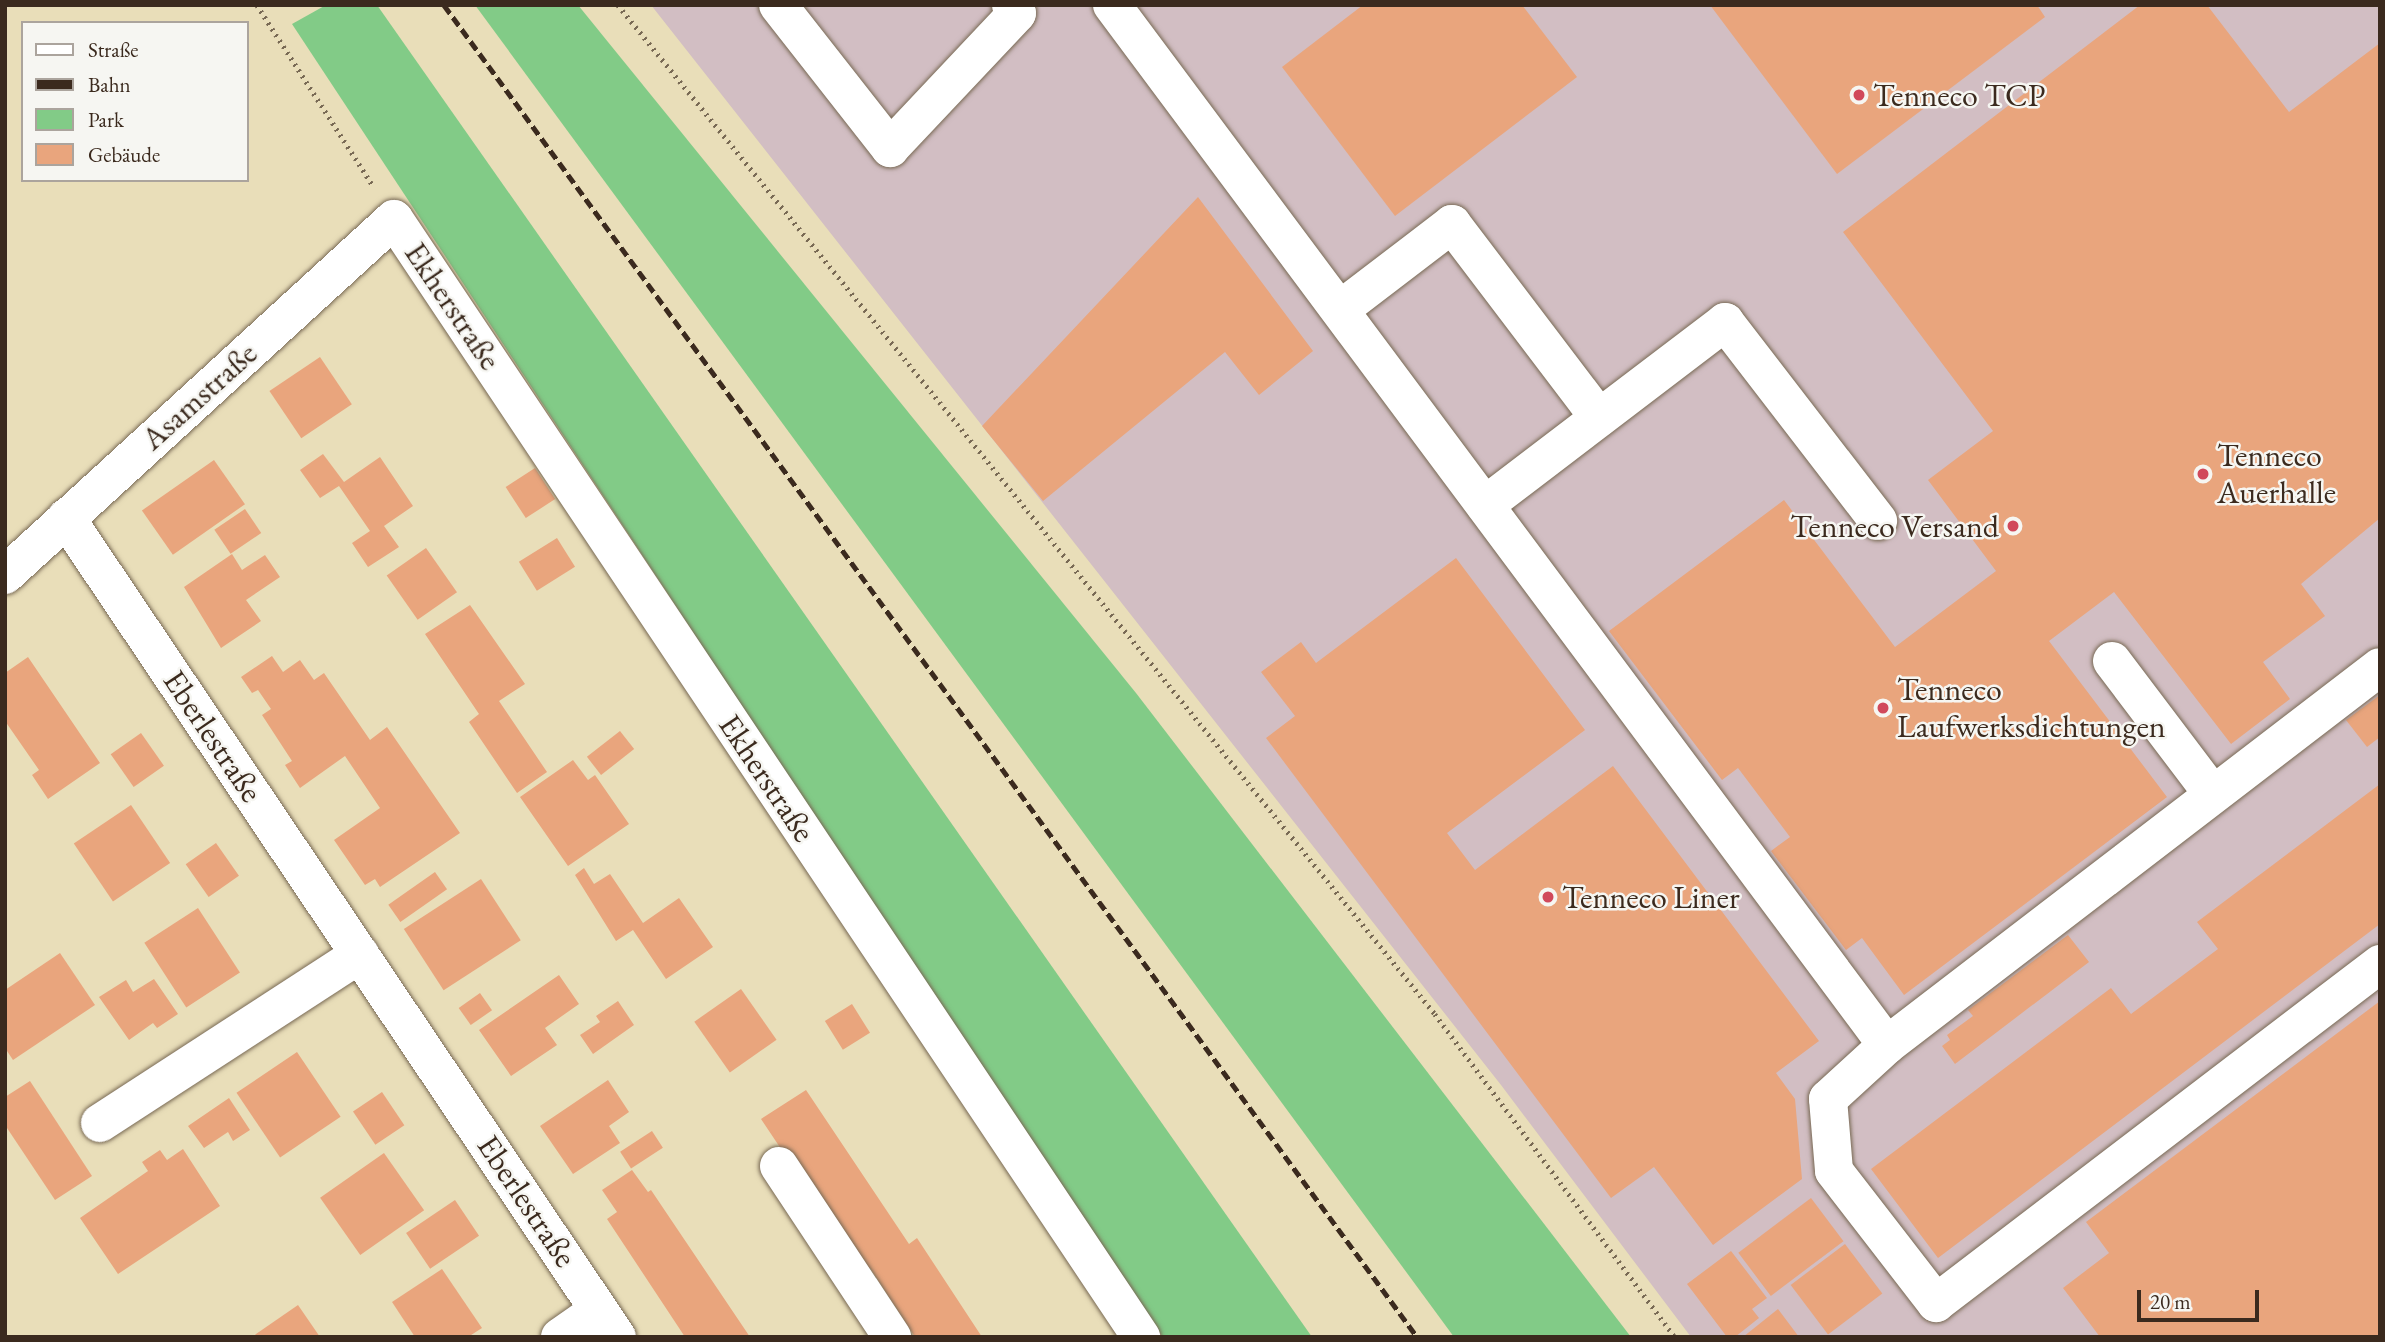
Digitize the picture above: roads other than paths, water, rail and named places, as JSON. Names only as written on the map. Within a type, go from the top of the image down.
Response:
[{"type":"street","points":[[778,5],[890,148],[1017,13],[1011,5]]},
{"type":"street","points":[[1112,5],[1236,167],[1887,1045]]},
{"type":"street","name":"Asamstraße","points":[[5,575],[394,219]]},
{"type":"street","name":"Ekherstraße","points":[[394,219],[1141,1337]]},
{"type":"street","points":[[1340,309],[1452,224],[1599,418]]},
{"type":"street","points":[[1485,505],[1726,322],[1878,521]]},
{"type":"street","name":"Eberlestraße","points":[[66,518],[608,1323],[560,1337]]},
{"type":"street","points":[[2112,661],[2212,793]]},
{"type":"street","points":[[2380,667],[2212,793],[1887,1045],[1828,1100],[1834,1171],[1936,1303],[2380,964]]},
{"type":"street","points":[[100,1123],[360,954]]},
{"type":"street","points":[[779,1166],[892,1337]]},
{"type":"railway","points":[[444,5],[1417,1337]]},
{"type":"place","name":"Tenneco TCP","points":[[1859,95]]},
{"type":"place","name":"Tenneco Auerhalle","points":[[2203,474]]},
{"type":"place","name":"Tenneco Versand","points":[[2013,526]]},
{"type":"place","name":"Tenneco Laufwerksdichtungen","points":[[1883,708]]},
{"type":"place","name":"Tenneco Liner","points":[[1548,897]]}]
